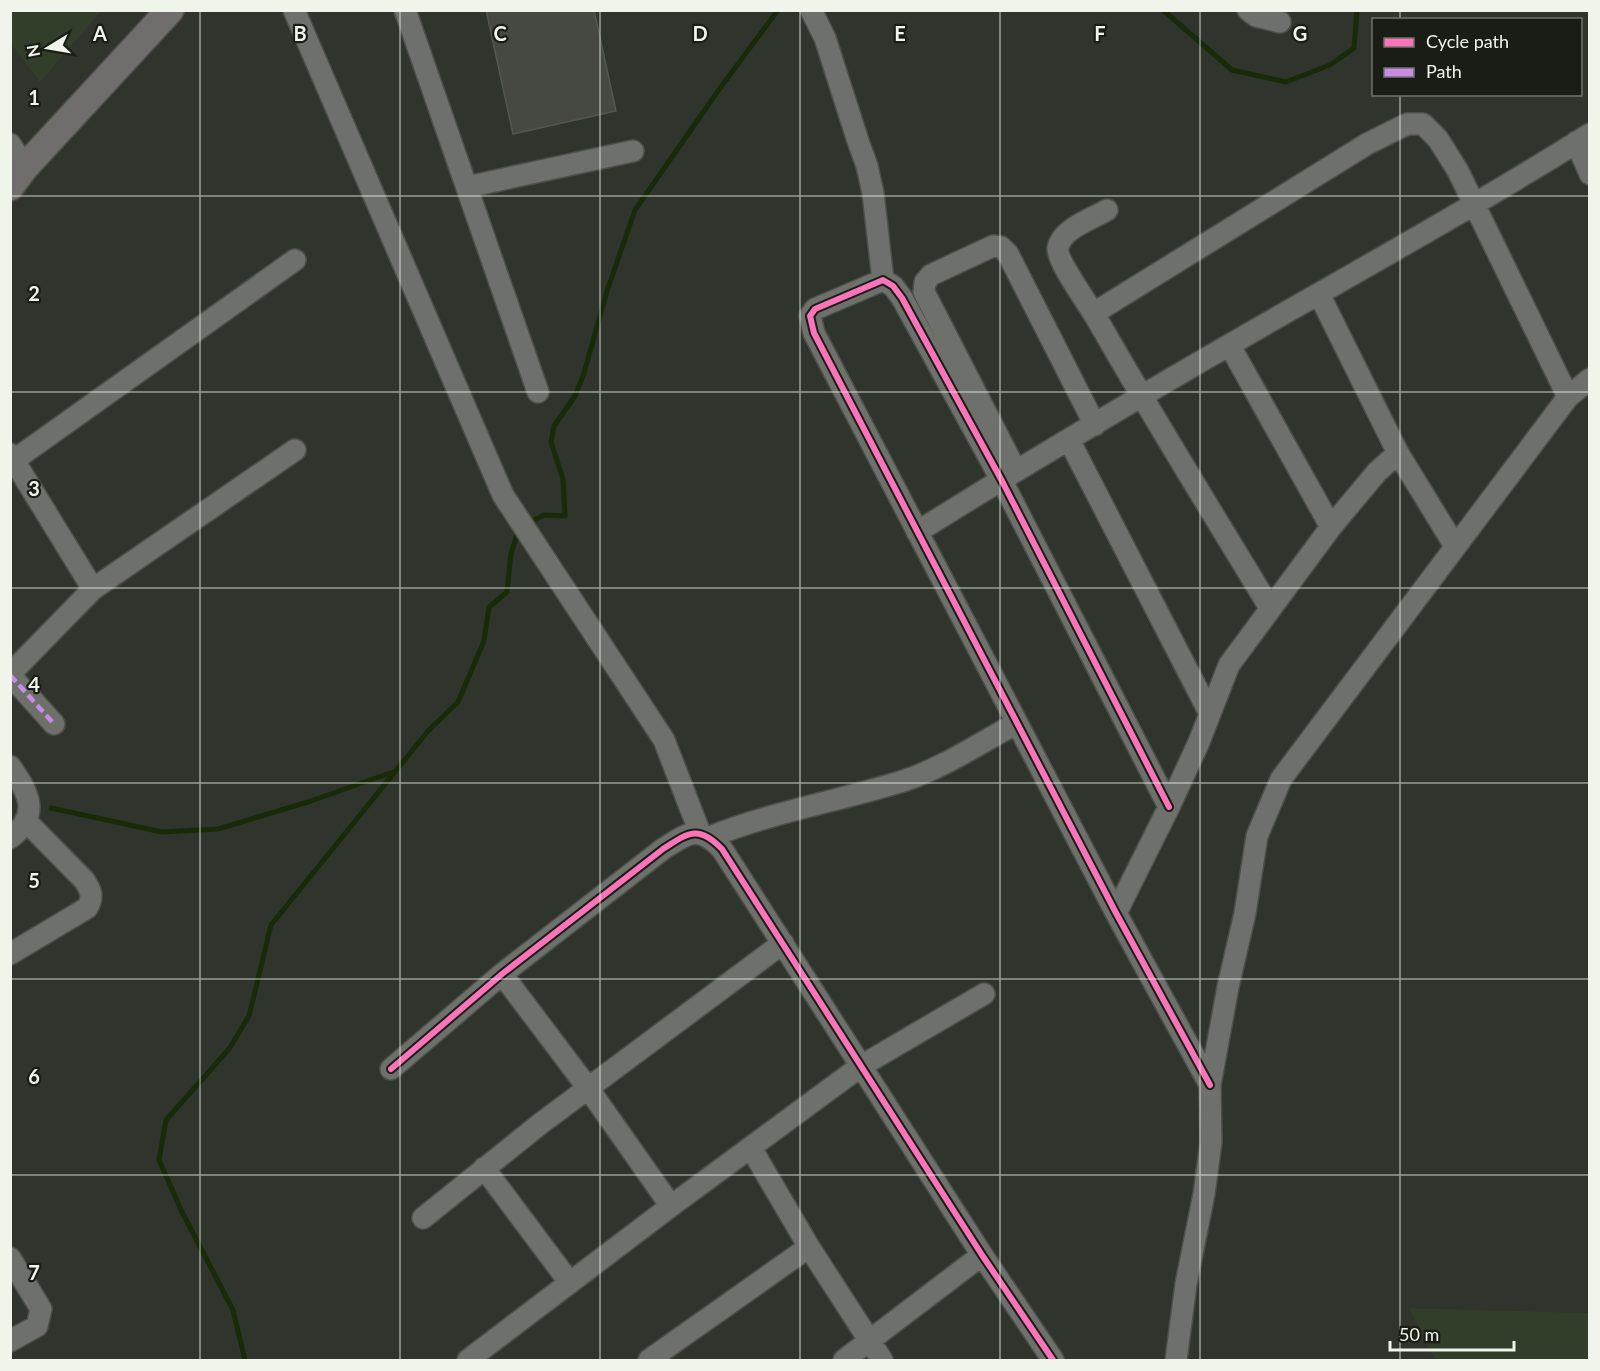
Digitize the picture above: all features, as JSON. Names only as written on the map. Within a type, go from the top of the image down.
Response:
[{"type":"main road","points":[[18,177],[170,10]]},
{"type":"street","points":[[294,10],[503,495],[664,740],[705,835],[722,849],[982,1255],[1053,1360]]},
{"type":"street","points":[[405,10],[538,392]]},
{"type":"street","points":[[811,10],[825,38],[867,166],[873,193],[883,279],[893,286],[902,298],[1009,475]]},
{"type":"street","points":[[1248,10],[1256,16],[1280,22]]},
{"type":"street","points":[[1094,313],[1367,144],[1407,124],[1423,123],[1438,139],[1458,171],[1568,398]]},
{"type":"street","points":[[917,532],[1009,475],[1475,206],[1583,138],[1590,174]]},
{"type":"street","points":[[10,144],[18,177]]},
{"type":"street","points":[[467,187],[633,151]]},
{"type":"street","points":[[1107,210],[1069,231],[1060,240],[1057,250],[1061,261],[1094,313],[1141,398],[1270,608]]},
{"type":"street","points":[[1095,425],[1008,254],[1001,247],[993,246],[931,275],[925,282],[924,292],[1009,475],[1169,807]]},
{"type":"street","points":[[93,589],[12,460],[295,260]]},
{"type":"street","points":[[883,279],[815,309],[810,316],[811,324],[1116,913],[1210,1085]]},
{"type":"street","points":[[1319,294],[1398,453],[1455,546]]},
{"type":"street","points":[[1230,346],[1331,527]]},
{"type":"street","points":[[1176,1360],[1186,1284],[1204,1194],[1211,1142],[1210,1085],[1228,987],[1245,913],[1257,836],[1281,779],[1568,398],[1590,379]]},
{"type":"street","points":[[1069,440],[1210,714]]},
{"type":"street","points":[[54,724],[10,675],[93,589],[295,450]]},
{"type":"street","points":[[1116,913],[1169,807],[1229,665],[1331,527],[1377,472],[1398,453]]},
{"type":"street","points":[[391,1069],[502,974],[663,849],[686,834],[705,835],[904,780],[945,762],[1017,723]]},
{"type":"street","points":[[10,766],[24,786],[30,805],[27,822],[10,838]]},
{"type":"street","points":[[10,954],[87,909],[92,900],[91,889],[84,880],[27,822]]},
{"type":"street","points":[[423,1218],[588,1088],[783,943]]},
{"type":"street","points":[[502,974],[588,1088],[671,1206]]},
{"type":"street","points":[[474,1359],[671,1206],[861,1066],[984,994]]},
{"type":"street","points":[[751,1148],[808,1247],[882,1360]]},
{"type":"street","points":[[484,1168],[570,1283]]},
{"type":"street","points":[[649,1360],[808,1247]]},
{"type":"street","points":[[844,1360],[982,1255]]},
{"type":"street","points":[[10,1258],[41,1309],[37,1326],[10,1341]]},
{"type":"shaded area","points":[[11,10],[101,11],[40,82],[11,44]]},
{"type":"shaded area","points":[[1409,1308],[1589,1313],[1589,1360],[1435,1360]]},
{"type":"building","points":[[486,10],[594,10],[616,111],[513,134]]},
{"type":"waterway","points":[[527,524],[544,515],[565,516],[563,479],[551,442],[554,426],[575,396],[584,373],[607,291],[635,210],[778,10]]},
{"type":"waterway","points":[[1163,10],[1232,70],[1286,82],[1330,65],[1354,48],[1357,10]]},
{"type":"waterway","points":[[245,1360],[233,1310],[182,1212],[159,1160],[166,1120],[229,1049],[249,1016],[271,925],[428,731],[458,702],[484,641],[489,607],[507,592],[511,554],[519,528]]},
{"type":"waterway","points":[[51,808],[162,832],[218,829],[308,802],[393,772]]},
{"type":"marked path","points":[[10,675],[54,724]]},
{"type":"cycle path","points":[[1169,807],[1002,481],[902,298],[893,286],[883,280],[815,309],[810,316],[814,333],[1116,913],[1210,1085]]},
{"type":"cycle path","points":[[391,1069],[502,974],[663,849],[686,835],[706,836],[722,849],[982,1255],[1053,1360]]}]
